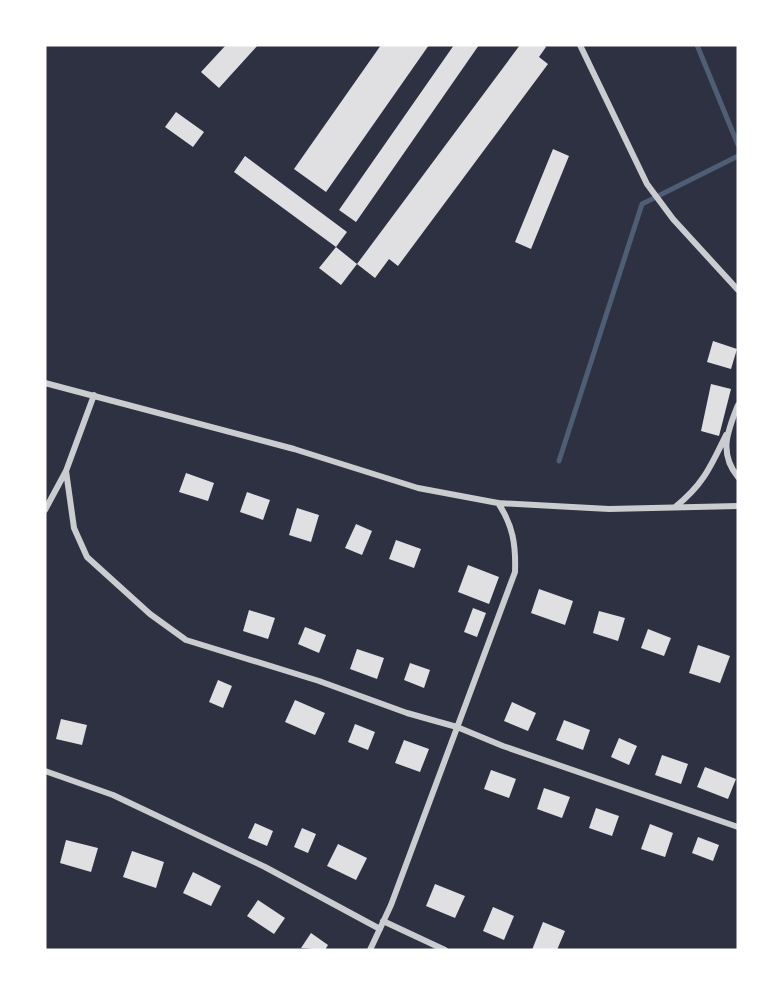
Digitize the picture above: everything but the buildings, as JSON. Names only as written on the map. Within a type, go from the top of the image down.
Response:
[{"type":"street","points":[[580,45],[647,184],[673,219],[738,291]]},
{"type":"street","points":[[45,382],[294,448],[418,488],[498,502],[609,509],[738,506]]},
{"type":"street","points":[[45,390],[56,386]]},
{"type":"street","points":[[45,510],[66,471],[94,395]]},
{"type":"street","points":[[675,508],[696,491],[707,474],[738,405]]},
{"type":"street","points":[[726,435],[726,455],[738,477]]},
{"type":"street","points":[[66,471],[74,528],[87,557],[150,614],[186,640],[319,681],[407,713],[457,727],[503,746],[738,827]]},
{"type":"street","points":[[370,950],[380,929],[515,572],[516,546],[509,519],[498,502]]},
{"type":"street","points":[[45,771],[124,799],[266,867],[380,929]]},
{"type":"street","points":[[383,921],[445,950]]},
{"type":"waterway","points":[[697,45],[738,145]]},
{"type":"waterway","points":[[559,461],[642,204],[738,156]]}]
